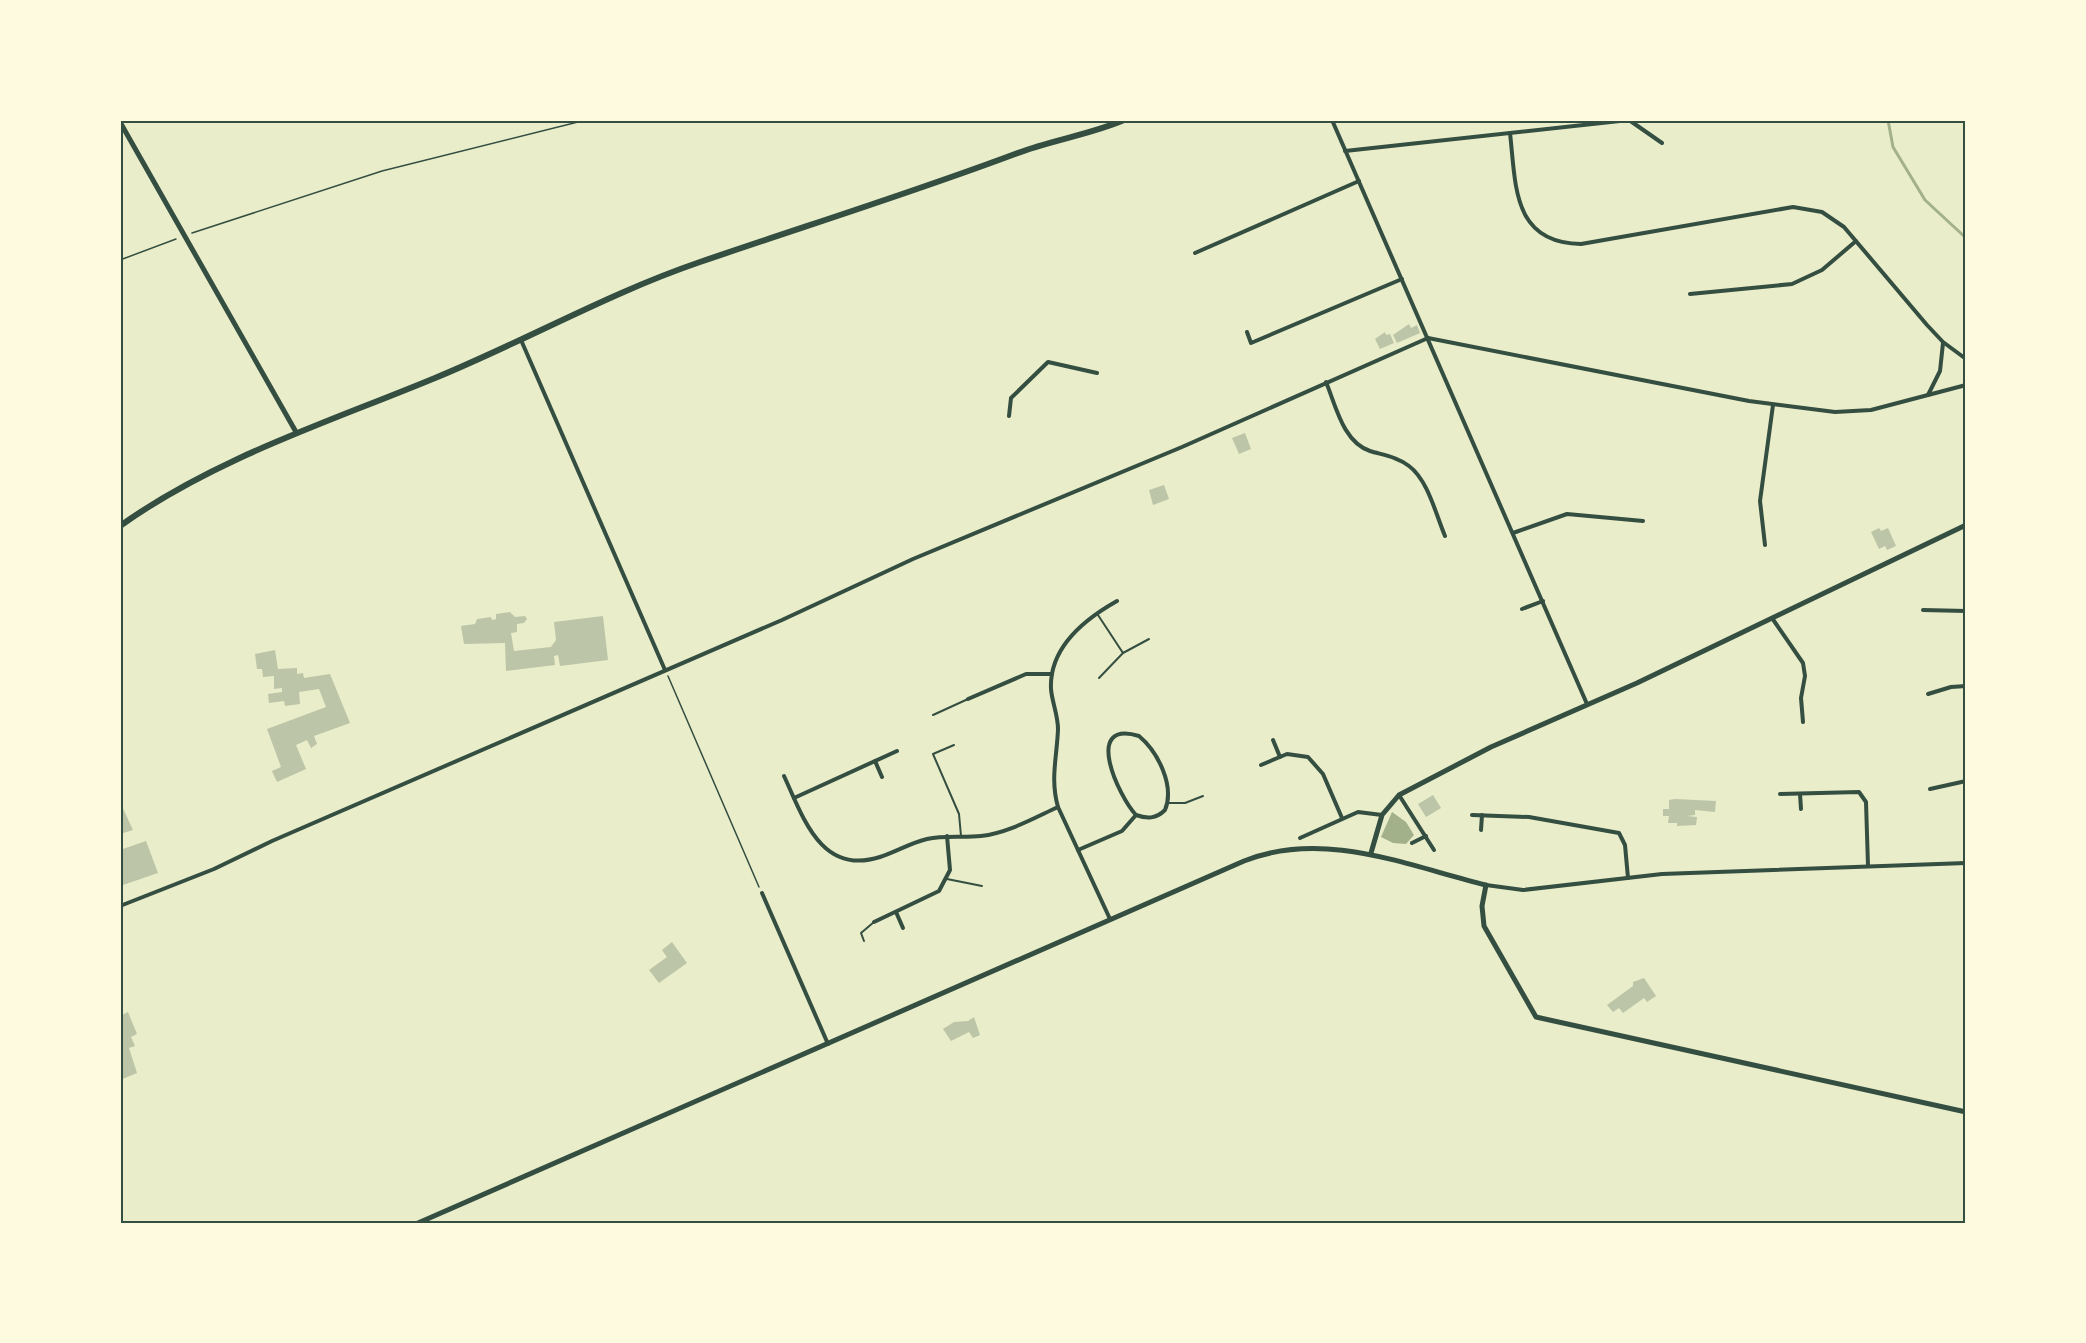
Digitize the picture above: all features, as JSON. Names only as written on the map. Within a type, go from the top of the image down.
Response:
[{"type":"main road","points":[[120,526],[191,484],[296,432],[436,378],[631,288],[699,262],[962,175],[1017,153],[1081,136],[1124,120]]},
{"type":"street","points":[[1332,120],[1587,704]]},
{"type":"street","points":[[1345,151],[1629,120],[1662,143]]},
{"type":"street","points":[[120,122],[296,432]]},
{"type":"street","points":[[1510,133],[1518,202],[1531,224],[1552,240],[1581,244],[1793,207],[1822,212],[1844,227],[1943,342],[1966,359]]},
{"type":"street","points":[[1195,253],[1359,181]]},
{"type":"street","points":[[1690,294],[1792,284],[1808,279],[1856,242]]},
{"type":"street","points":[[1246,332],[1251,343],[1402,279]]},
{"type":"street","points":[[120,906],[214,869],[272,841],[665,670],[912,559],[1182,447],[1428,338],[1773,405],[1849,413],[1898,405],[1928,394],[1966,385]]},
{"type":"street","points":[[521,340],[665,670]]},
{"type":"street","points":[[1928,394],[1940,371],[1943,342]]},
{"type":"street","points":[[1009,416],[1011,398],[1048,362],[1096,373]]},
{"type":"street","points":[[1326,382],[1344,427],[1354,440],[1368,450],[1389,456],[1410,466],[1422,481],[1445,536]]},
{"type":"street","points":[[1765,545],[1760,501],[1773,405]]},
{"type":"street","points":[[1513,533],[1567,514],[1643,521]]},
{"type":"street","points":[[1371,854],[1382,815],[1400,795],[1491,747],[1772,618],[1966,525]]},
{"type":"street","points":[[1522,609],[1543,601]]},
{"type":"street","points":[[1110,920],[1058,807],[1052,773],[1058,726],[1051,692],[1052,674],[1062,649],[1081,625],[1096,613],[1117,602]]},
{"type":"street","points":[[1923,610],[1966,611]]},
{"type":"street","points":[[1772,618],[1803,663],[1805,676],[1801,698],[1803,722]]},
{"type":"street","points":[[968,699],[1026,674],[1052,674]]},
{"type":"street","points":[[1928,694],[1951,687],[1966,686]]},
{"type":"street","points":[[1123,734],[1139,736],[1155,754],[1168,787],[1168,803],[1159,816],[1149,818],[1136,815],[1119,792],[1109,766],[1108,748],[1116,737],[1123,734]]},
{"type":"street","points":[[1273,740],[1280,757]]},
{"type":"street","points":[[794,798],[897,751]]},
{"type":"street","points":[[1261,765],[1280,757],[1298,754],[1316,764],[1342,818]]},
{"type":"street","points":[[875,761],[882,777]]},
{"type":"street","points":[[784,776],[816,841],[833,854],[852,860],[880,858],[927,839],[998,833],[1058,807]]},
{"type":"street","points":[[1930,789],[1966,780]]},
{"type":"street","points":[[1780,794],[1852,792],[1864,797],[1868,866]]},
{"type":"street","points":[[1800,794],[1801,809]]},
{"type":"street","points":[[1400,795],[1434,850]]},
{"type":"street","points":[[1300,838],[1342,818],[1366,812],[1382,815]]},
{"type":"street","points":[[1078,850],[1122,831],[1136,815]]},
{"type":"street","points":[[1472,815],[1529,817],[1619,833],[1624,845],[1628,878]]},
{"type":"street","points":[[1481,830],[1482,815]]},
{"type":"street","points":[[874,922],[939,891],[950,870],[947,836]]},
{"type":"street","points":[[1412,843],[1426,836]]},
{"type":"street","points":[[418,1223],[829,1045],[1255,856],[1306,849],[1371,854],[1486,885],[1524,890],[1662,874],[1966,862]]},
{"type":"street","points":[[1486,885],[1482,906],[1484,926],[1536,1017],[1966,1112]]},
{"type":"street","points":[[762,893],[829,1045]]},
{"type":"street","points":[[896,912],[903,928]]},
{"type":"lane","points":[[1096,613],[1123,653]]},
{"type":"lane","points":[[1099,678],[1123,653],[1149,639]]},
{"type":"lane","points":[[933,715],[968,699]]},
{"type":"lane","points":[[954,744],[933,754],[959,814],[961,836]]},
{"type":"lane","points":[[1168,803],[1185,803],[1203,796]]},
{"type":"lane","points":[[947,879],[982,886]]},
{"type":"lane","points":[[864,941],[861,933],[874,922]]},
{"type":"path","points":[[120,260],[184,235],[382,171],[586,120]]},
{"type":"path","points":[[665,670],[762,893]]},
{"type":"shaded area","points":[[1392,812],[1406,822],[1414,835],[1406,844],[1393,843],[1381,837]]},
{"type":"building","points":[[1409,324],[1411,328],[1417,325],[1420,333],[1397,343],[1393,335]]},
{"type":"building","points":[[1385,332],[1386,335],[1390,334],[1394,343],[1380,349],[1375,339]]},
{"type":"building","points":[[1245,433],[1251,449],[1239,454],[1232,438]]},
{"type":"building","points":[[1164,485],[1169,499],[1153,505],[1149,490]]},
{"type":"building","points":[[1879,528],[1881,531],[1888,528],[1896,546],[1887,550],[1885,546],[1879,549],[1871,532]]},
{"type":"building","points":[[510,612],[515,617],[525,616],[527,619],[524,623],[517,624],[517,632],[511,633],[514,651],[551,647],[556,640],[554,622],[603,616],[608,660],[560,666],[558,655],[554,656],[555,665],[506,671],[505,643],[464,644],[461,626],[475,624],[477,619],[491,617],[492,620],[496,619],[496,614]]},
{"type":"building","points":[[275,650],[278,669],[297,668],[297,674],[303,673],[304,678],[330,674],[350,723],[314,736],[317,744],[311,748],[307,740],[296,745],[306,769],[277,782],[272,771],[281,767],[267,729],[326,707],[319,689],[299,692],[300,704],[285,706],[284,701],[269,703],[268,694],[282,692],[282,688],[274,689],[274,676],[263,677],[262,669],[257,669],[255,654]]},
{"type":"building","points":[[1433,795],[1441,808],[1426,817],[1418,804]]},
{"type":"building","points":[[1669,800],[1716,801],[1715,812],[1695,810],[1695,815],[1687,816],[1697,817],[1696,825],[1677,826],[1677,823],[1668,823],[1669,816],[1663,816],[1663,809],[1669,809]]},
{"type":"building","points":[[120,802],[133,830],[120,834]]},
{"type":"building","points":[[146,841],[158,873],[120,886],[120,850]]},
{"type":"building","points":[[672,942],[687,963],[659,983],[649,970],[667,957],[662,950]]},
{"type":"building","points":[[1644,978],[1656,996],[1647,1002],[1644,998],[1623,1013],[1619,1008],[1613,1012],[1607,1005],[1633,986],[1633,982]]},
{"type":"building","points":[[128,1012],[137,1034],[131,1037],[135,1046],[129,1048],[137,1073],[120,1080],[120,1016]]},
{"type":"building","points":[[974,1017],[980,1035],[973,1038],[969,1032],[951,1041],[943,1029],[954,1022],[968,1021]]},
{"type":"waterway","points":[[1888,120],[1893,147],[1925,200],[1966,238]]}]
